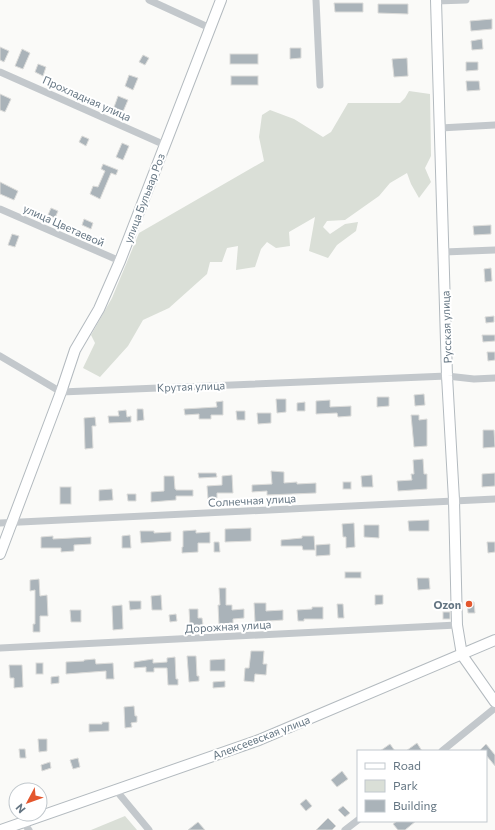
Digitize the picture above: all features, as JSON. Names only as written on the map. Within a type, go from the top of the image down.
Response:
[{"type":"street","points":[[149,0],[210,28]]},
{"type":"street","name":"улица Бульвар Роз","points":[[61,392],[75,350],[99,309],[120,261],[221,0]]},
{"type":"street","points":[[316,0],[320,85]]},
{"type":"street","points":[[436,1],[466,0]]},
{"type":"street","name":"Русская улица","points":[[436,1],[447,376],[454,500],[457,625],[462,654]]},
{"type":"street","name":"Прохладная улица","points":[[0,72],[165,145]]},
{"type":"street","points":[[440,128],[495,125]]},
{"type":"street","name":"улица Цветаевой","points":[[0,209],[120,261]]},
{"type":"street","points":[[444,252],[495,250]]},
{"type":"street","points":[[0,356],[61,392],[5,524],[0,554]]},
{"type":"street","name":"Крутая улица","points":[[61,392],[447,376],[474,379],[495,378]]},
{"type":"street","name":"Солнечная улица","points":[[5,524],[495,499]]},
{"type":"street","name":"Дорожная улица","points":[[0,648],[457,625]]},
{"type":"street","name":"Алексеевская улица","points":[[1,830],[26,826],[115,789],[259,740],[495,640]]},
{"type":"street","points":[[462,654],[495,702]]},
{"type":"street","points":[[443,750],[495,708]]},
{"type":"street","points":[[115,789],[149,830]]},
{"type":"street","points":[[345,830],[357,821]]},
{"type":"green space","points":[[409,91],[430,94],[431,156],[425,168],[431,182],[419,198],[407,173],[390,183],[379,196],[345,220],[327,221],[323,227],[330,234],[345,224],[358,222],[356,231],[337,245],[328,258],[309,251],[315,217],[289,232],[290,246],[276,248],[267,242],[261,249],[255,267],[236,270],[238,246],[227,248],[222,262],[210,262],[207,274],[169,308],[143,320],[128,346],[100,377],[83,368],[95,343],[91,335],[112,298],[139,233],[264,161],[259,137],[262,115],[270,110],[294,119],[323,137],[331,132],[348,103],[400,103]]},
{"type":"green space","points":[[125,816],[137,830],[91,830]]},
{"type":"building","points":[[334,3],[363,3],[363,12],[335,12]]},
{"type":"building","points":[[378,4],[408,4],[408,14],[378,13]]},
{"type":"building","points":[[492,19],[492,29],[471,31],[470,21]]},
{"type":"building","points":[[482,39],[483,49],[472,50],[471,41]]},
{"type":"building","points":[[0,47],[9,51],[4,62],[0,60]]},
{"type":"building","points":[[290,48],[301,48],[301,58],[290,59]]},
{"type":"building","points":[[22,49],[30,53],[23,69],[15,66]]},
{"type":"building","points":[[230,54],[258,54],[258,64],[230,64]]},
{"type":"building","points":[[143,55],[149,58],[145,65],[139,62]]},
{"type":"building","points":[[407,58],[408,76],[394,77],[392,59]]},
{"type":"building","points":[[466,62],[478,62],[478,70],[466,71]]},
{"type":"building","points":[[38,64],[46,67],[43,76],[35,72]]},
{"type":"building","points":[[129,75],[138,78],[133,90],[125,86]]},
{"type":"building","points":[[231,76],[258,76],[258,85],[231,85]]},
{"type":"building","points":[[466,81],[479,81],[480,90],[467,91]]},
{"type":"building","points":[[0,94],[11,99],[5,112],[0,110]]},
{"type":"building","points":[[118,96],[128,100],[122,114],[113,110]]},
{"type":"building","points":[[82,136],[89,139],[86,146],[79,142]]},
{"type":"building","points":[[122,143],[129,146],[123,160],[116,157]]},
{"type":"building","points":[[103,164],[118,170],[116,175],[111,173],[100,199],[90,194],[93,186],[98,187],[105,171],[101,169]]},
{"type":"building","points":[[0,182],[18,191],[14,200],[0,194]]},
{"type":"building","points":[[51,208],[58,211],[55,218],[48,215]]},
{"type":"building","points":[[84,219],[93,223],[91,229],[82,225]]},
{"type":"building","points":[[491,225],[491,234],[474,235],[473,226]]},
{"type":"building","points":[[12,234],[19,236],[15,247],[8,245]]},
{"type":"building","points":[[491,268],[492,281],[485,282],[484,269]]},
{"type":"building","points":[[494,316],[494,322],[486,323],[485,317]]},
{"type":"building","points":[[482,335],[495,335],[495,341],[483,342]]},
{"type":"building","points":[[487,352],[495,352],[495,360],[488,361]]},
{"type":"building","points":[[424,394],[425,405],[415,406],[414,395]]},
{"type":"building","points":[[377,397],[389,397],[389,406],[377,407]]},
{"type":"building","points":[[276,399],[286,399],[286,412],[277,413]]},
{"type":"building","points":[[330,400],[330,407],[351,406],[351,416],[338,417],[337,413],[316,414],[316,401]]},
{"type":"building","points":[[223,401],[223,415],[211,415],[211,419],[199,419],[199,414],[185,415],[184,409],[217,407],[216,402]]},
{"type":"building","points":[[305,402],[305,411],[297,411],[297,403]]},
{"type":"building","points":[[137,409],[143,409],[144,420],[137,421]]},
{"type":"building","points":[[126,410],[127,417],[131,416],[131,422],[109,423],[108,416],[119,416],[118,411]]},
{"type":"building","points":[[236,411],[245,411],[245,420],[237,420]]},
{"type":"building","points":[[257,413],[271,413],[271,423],[258,424]]},
{"type":"building","points":[[411,415],[419,415],[419,420],[427,419],[427,446],[414,447]]},
{"type":"building","points":[[95,417],[96,426],[92,426],[93,448],[85,449],[84,418]]},
{"type":"building","points":[[483,430],[494,430],[495,447],[483,448]]},
{"type":"building","points":[[423,459],[424,474],[427,474],[427,489],[398,491],[397,481],[412,480],[411,474],[414,474],[413,460]]},
{"type":"building","points":[[271,471],[284,472],[284,483],[316,483],[316,493],[267,495],[267,491],[252,492],[252,485],[272,484]]},
{"type":"building","points":[[198,473],[216,473],[217,477],[199,478]]},
{"type":"building","points":[[495,473],[495,486],[482,487],[482,474]]},
{"type":"building","points":[[232,475],[233,493],[217,493],[217,498],[208,499],[207,486],[222,485],[222,476]]},
{"type":"building","points":[[372,475],[373,487],[362,487],[361,476]]},
{"type":"building","points":[[164,476],[174,476],[175,489],[193,490],[193,496],[176,496],[176,500],[151,502],[151,492],[164,491]]},
{"type":"building","points":[[343,482],[351,482],[351,489],[343,489]]},
{"type":"building","points":[[60,487],[71,487],[71,504],[60,504]]},
{"type":"building","points":[[112,489],[113,500],[99,501],[99,490]]},
{"type":"building","points":[[127,494],[136,494],[136,501],[128,501]]},
{"type":"building","points":[[429,520],[429,531],[409,531],[408,521]]},
{"type":"building","points":[[354,523],[355,547],[346,548],[346,537],[343,537],[342,524]]},
{"type":"building","points":[[364,525],[379,525],[379,538],[364,537]]},
{"type":"building","points":[[251,528],[251,541],[225,542],[225,529]]},
{"type":"building","points":[[196,530],[196,533],[210,532],[210,543],[198,543],[198,552],[182,553],[183,531]]},
{"type":"building","points":[[140,531],[154,531],[154,533],[171,532],[171,541],[141,543]]},
{"type":"building","points":[[130,535],[131,548],[122,548],[122,536]]},
{"type":"building","points":[[53,536],[53,539],[91,537],[91,544],[74,545],[74,551],[61,552],[61,548],[41,548],[41,537]]},
{"type":"building","points":[[302,536],[314,536],[315,550],[303,550],[302,546],[281,546],[281,540],[302,538]]},
{"type":"building","points":[[214,542],[219,542],[220,552],[214,552]]},
{"type":"building","points":[[487,542],[495,542],[495,552],[488,553]]},
{"type":"building","points":[[330,544],[330,555],[316,556],[316,545]]},
{"type":"building","points":[[345,572],[361,572],[361,578],[345,578]]},
{"type":"building","points":[[417,578],[429,578],[430,589],[418,590]]},
{"type":"building","points":[[39,579],[40,596],[47,595],[48,616],[40,616],[40,632],[33,632],[33,624],[35,624],[35,590],[30,591],[30,580]]},
{"type":"building","points":[[219,588],[226,588],[226,605],[232,605],[232,610],[244,609],[244,618],[233,619],[233,623],[219,625]]},
{"type":"building","points":[[161,595],[162,610],[152,610],[151,596]]},
{"type":"building","points":[[375,595],[383,595],[383,604],[375,605]]},
{"type":"building","points":[[129,601],[141,601],[141,609],[130,610]]},
{"type":"building","points":[[467,602],[474,602],[475,613],[468,613]]},
{"type":"building","points":[[254,603],[266,603],[266,611],[283,610],[283,620],[255,622]]},
{"type":"building","points":[[337,604],[343,604],[344,618],[338,618]]},
{"type":"building","points":[[122,605],[123,629],[113,630],[112,606]]},
{"type":"building","points":[[312,607],[323,607],[323,619],[304,619],[304,621],[298,621],[297,610],[312,609]]},
{"type":"building","points":[[189,609],[198,609],[198,618],[202,618],[203,625],[190,626]]},
{"type":"building","points":[[70,610],[81,610],[81,622],[71,622]]},
{"type":"building","points":[[443,612],[450,612],[450,619],[443,619]]},
{"type":"building","points":[[176,614],[177,621],[170,622],[169,615]]},
{"type":"building","points":[[251,651],[264,651],[263,664],[267,664],[266,675],[255,674],[254,682],[244,681],[245,668],[249,668]]},
{"type":"building","points":[[187,656],[196,656],[197,676],[199,676],[199,681],[189,682]]},
{"type":"building","points":[[175,657],[176,679],[178,679],[178,685],[168,685],[167,668],[154,668],[154,672],[146,672],[146,667],[134,668],[134,662],[153,659],[153,663],[167,662],[167,658]]},
{"type":"building","points":[[95,659],[96,664],[113,663],[114,679],[106,679],[106,671],[66,674],[66,662]]},
{"type":"building","points":[[225,659],[225,671],[210,671],[210,660]]},
{"type":"building","points":[[36,663],[43,663],[43,674],[36,674]]},
{"type":"building","points":[[9,665],[22,665],[23,687],[14,688],[14,678],[10,678]]},
{"type":"building","points":[[59,676],[59,683],[51,684],[51,677]]},
{"type":"building","points":[[225,681],[225,687],[213,688],[213,682]]},
{"type":"building","points":[[134,706],[137,722],[131,723],[132,727],[125,728],[124,707]]},
{"type":"building","points":[[102,722],[109,722],[109,731],[89,732],[89,724],[102,724]]},
{"type":"building","points":[[38,739],[47,739],[47,751],[39,752]]},
{"type":"building","points":[[417,743],[421,750],[407,750]]},
{"type":"building","points":[[390,744],[394,750],[381,750]]},
{"type":"building","points":[[486,744],[495,755],[495,766],[487,756],[487,750],[480,750]]},
{"type":"building","points":[[19,749],[25,749],[26,758],[20,758]]},
{"type":"building","points":[[78,758],[80,767],[73,769],[70,760]]},
{"type":"building","points":[[50,762],[51,768],[42,771],[41,765]]},
{"type":"building","points":[[342,771],[348,779],[337,787],[331,780]]},
{"type":"building","points":[[306,799],[312,806],[306,811],[300,804]]},
{"type":"building","points":[[343,806],[350,813],[345,817],[338,810]]},
{"type":"building","points":[[328,818],[336,826],[332,830],[316,830]]},
{"type":"building","points":[[198,822],[205,830],[188,830]]},
{"type":"building","points":[[396,822],[415,822],[405,830],[398,830],[393,824]]},
{"type":"place","name":"Ozon","points":[[469,604]]}]
